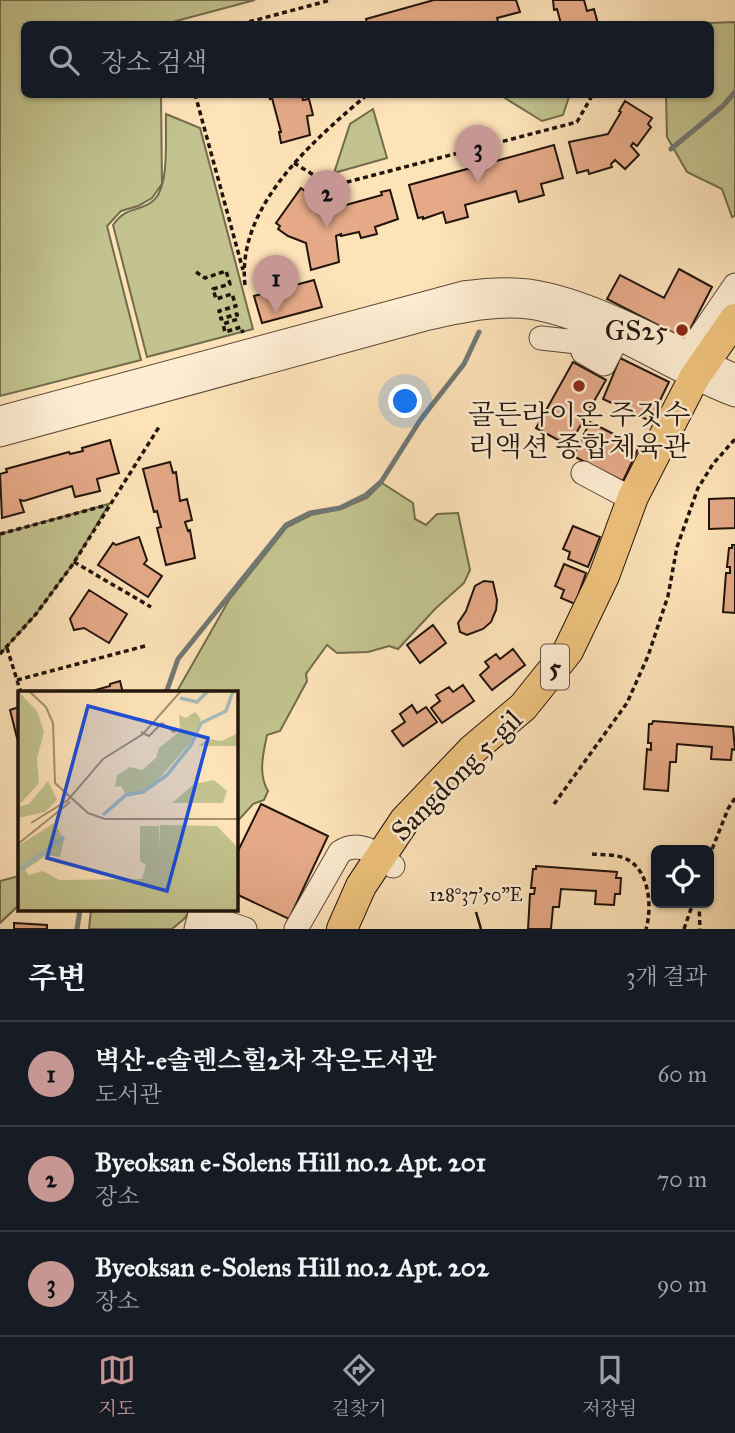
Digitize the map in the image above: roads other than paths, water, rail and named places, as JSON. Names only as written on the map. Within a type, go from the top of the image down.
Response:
[{"type":"main road","name":"5","points":[[715,371],[735,319]]},
{"type":"main road","name":"Sangdong 5-gil","points":[[362,929],[379,890],[386,861],[405,820],[472,750],[523,708],[568,651],[604,576],[632,499],[715,371]]},
{"type":"main road","name":"Sangdong 5-gil","points":[[342,929],[361,886],[421,830],[479,765],[533,723],[560,692],[583,659],[621,582],[650,501],[715,371]]},
{"type":"street","points":[[715,371],[735,285]]},
{"type":"street","points":[[0,418],[463,293],[496,289],[528,290],[576,302],[715,371]]},
{"type":"street","points":[[0,435],[464,310],[497,306],[530,307],[570,318],[617,339],[715,371]]},
{"type":"street","points":[[541,338],[596,344],[583,352],[604,364],[617,339]]},
{"type":"street","points":[[583,473],[632,499]]},
{"type":"street","points":[[296,929],[340,852],[345,848],[357,846],[386,861]]},
{"type":"street","points":[[196,929],[200,914],[245,929]]},
{"type":"waterway","points":[[671,149],[723,106],[735,92]]},
{"type":"waterway","points":[[167,691],[178,659],[286,525],[310,513],[340,508],[366,495],[381,482],[421,419],[464,364],[479,332]]},
{"type":"waterway","points":[[77,929],[80,912]]},
{"type":"place","name":"Byeoksan e-Solens Hill no.2 Apt. 202","points":[[478,183]]},
{"type":"place","name":"Byeoksan e-Solens Hill no.2 Apt. 201","points":[[327,228]]},
{"type":"place","name":"벽산-e솔렌스힐2차 작은도서관","points":[[276,313]]},
{"type":"place","name":"GS25","points":[[682,330]]},
{"type":"place","name":"골든라이온 주짓수 리액션 종합체육관","points":[[579,386]]}]
